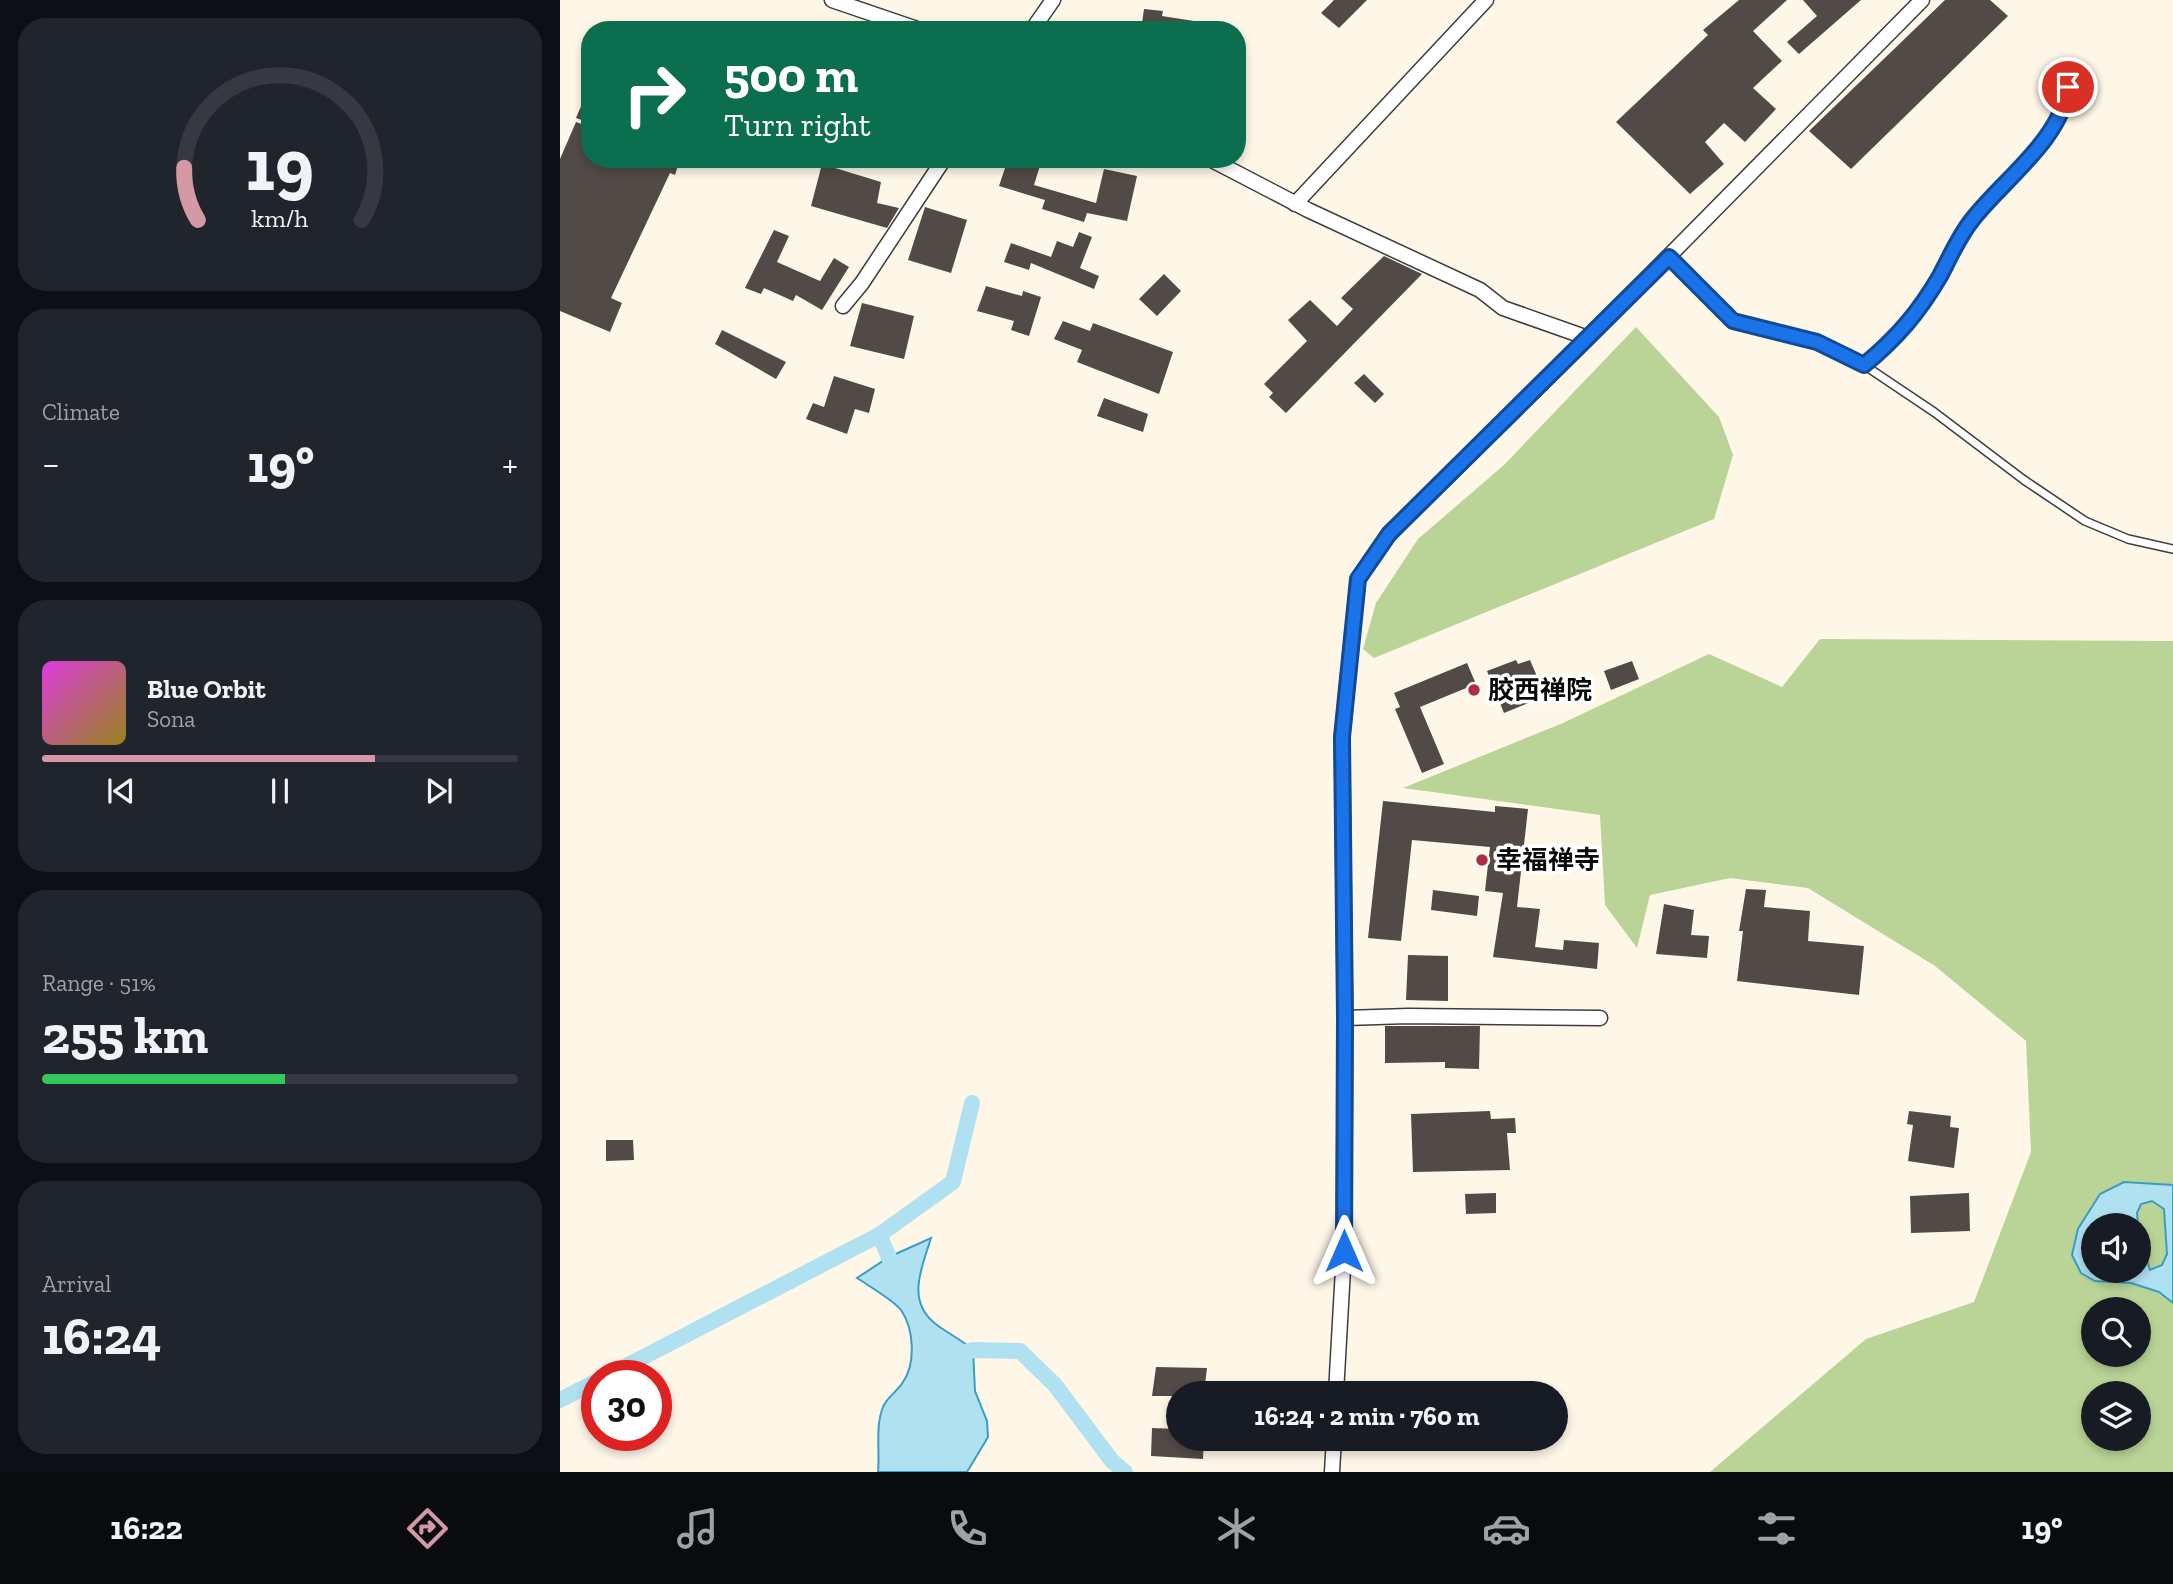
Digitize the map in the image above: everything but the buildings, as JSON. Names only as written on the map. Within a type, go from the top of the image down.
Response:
[{"type":"street","points":[[832,0],[894,21]]},
{"type":"street","points":[[1038,21],[1053,0]]},
{"type":"street","points":[[1295,204],[1486,0]]},
{"type":"street","points":[[1337,1381],[1344,1251],[1342,737],[1358,579],[1389,534],[1669,257],[1922,0]]},
{"type":"street","points":[[843,306],[862,283],[938,168]]},
{"type":"street","points":[[1227,168],[1295,204],[1480,290],[1503,308],[1588,338]]},
{"type":"street","points":[[1345,1018],[1600,1018]]},
{"type":"street","points":[[1332,1472],[1333,1451]]},
{"type":"lane","points":[[1864,365],[1892,342],[1911,320],[1971,220],[2044,140],[2066,101],[2068,87],[2056,72]]},
{"type":"lane","points":[[1669,257],[1733,321],[1817,342],[1864,365],[2085,521],[2128,539],[2173,549]]},
{"type":"green space","points":[[1636,327],[1719,417],[1733,455],[1714,519],[1374,658],[1363,649],[1376,603],[1418,539],[1504,465]]},
{"type":"green space","points":[[1820,639],[2173,641],[2173,1185],[2124,1182],[2094,1213],[2081,1213],[2081,1226],[2078,1229],[2081,1238],[2081,1283],[2126,1283],[2156,1291],[2173,1303],[2173,1472],[1710,1472],[1866,1339],[1974,1302],[2031,1152],[2026,1041],[1935,966],[1808,888],[1730,878],[1650,895],[1637,948],[1605,905],[1600,815],[1403,788],[1563,723],[1709,654],[1782,687]]},
{"type":"green space","points":[[2152,1201],[2164,1209],[2167,1254],[2162,1265],[2151,1270],[2151,1213],[2138,1213],[2141,1204]]},
{"type":"water","points":[[2124,1182],[2173,1185],[2173,1303],[2159,1292],[2131,1283],[2151,1283],[2151,1270],[2162,1265],[2167,1254],[2164,1209],[2152,1201],[2141,1204],[2137,1213],[2088,1213],[2100,1194]]},
{"type":"water","points":[[2081,1224],[2081,1273],[2072,1255]]},
{"type":"water","points":[[931,1238],[919,1284],[921,1306],[937,1325],[973,1350],[975,1391],[987,1421],[988,1437],[967,1472],[878,1472],[878,1431],[881,1415],[885,1403],[901,1386],[907,1374],[912,1356],[911,1336],[901,1310],[857,1278],[889,1257]]},
{"type":"waterway","points":[[638,1360],[879,1235],[953,1182],[972,1103]]},
{"type":"waterway","points":[[879,1235],[897,1275]]},
{"type":"waterway","points":[[954,1356],[973,1350],[1020,1351],[1055,1385],[1112,1461],[1125,1472]]},
{"type":"waterway","points":[[560,1400],[581,1389]]},
{"type":"place","name":"胶西禅院","points":[[1474,690]]},
{"type":"place","name":"幸福禅寺","points":[[1482,860]]},
{"type":"route","points":[[1344,1251],[1342,737],[1358,579],[1389,534],[1669,257],[1733,321],[1817,342],[1864,365],[1892,342],[1911,320],[1971,220],[2044,140],[2066,101],[2068,87]]}]
